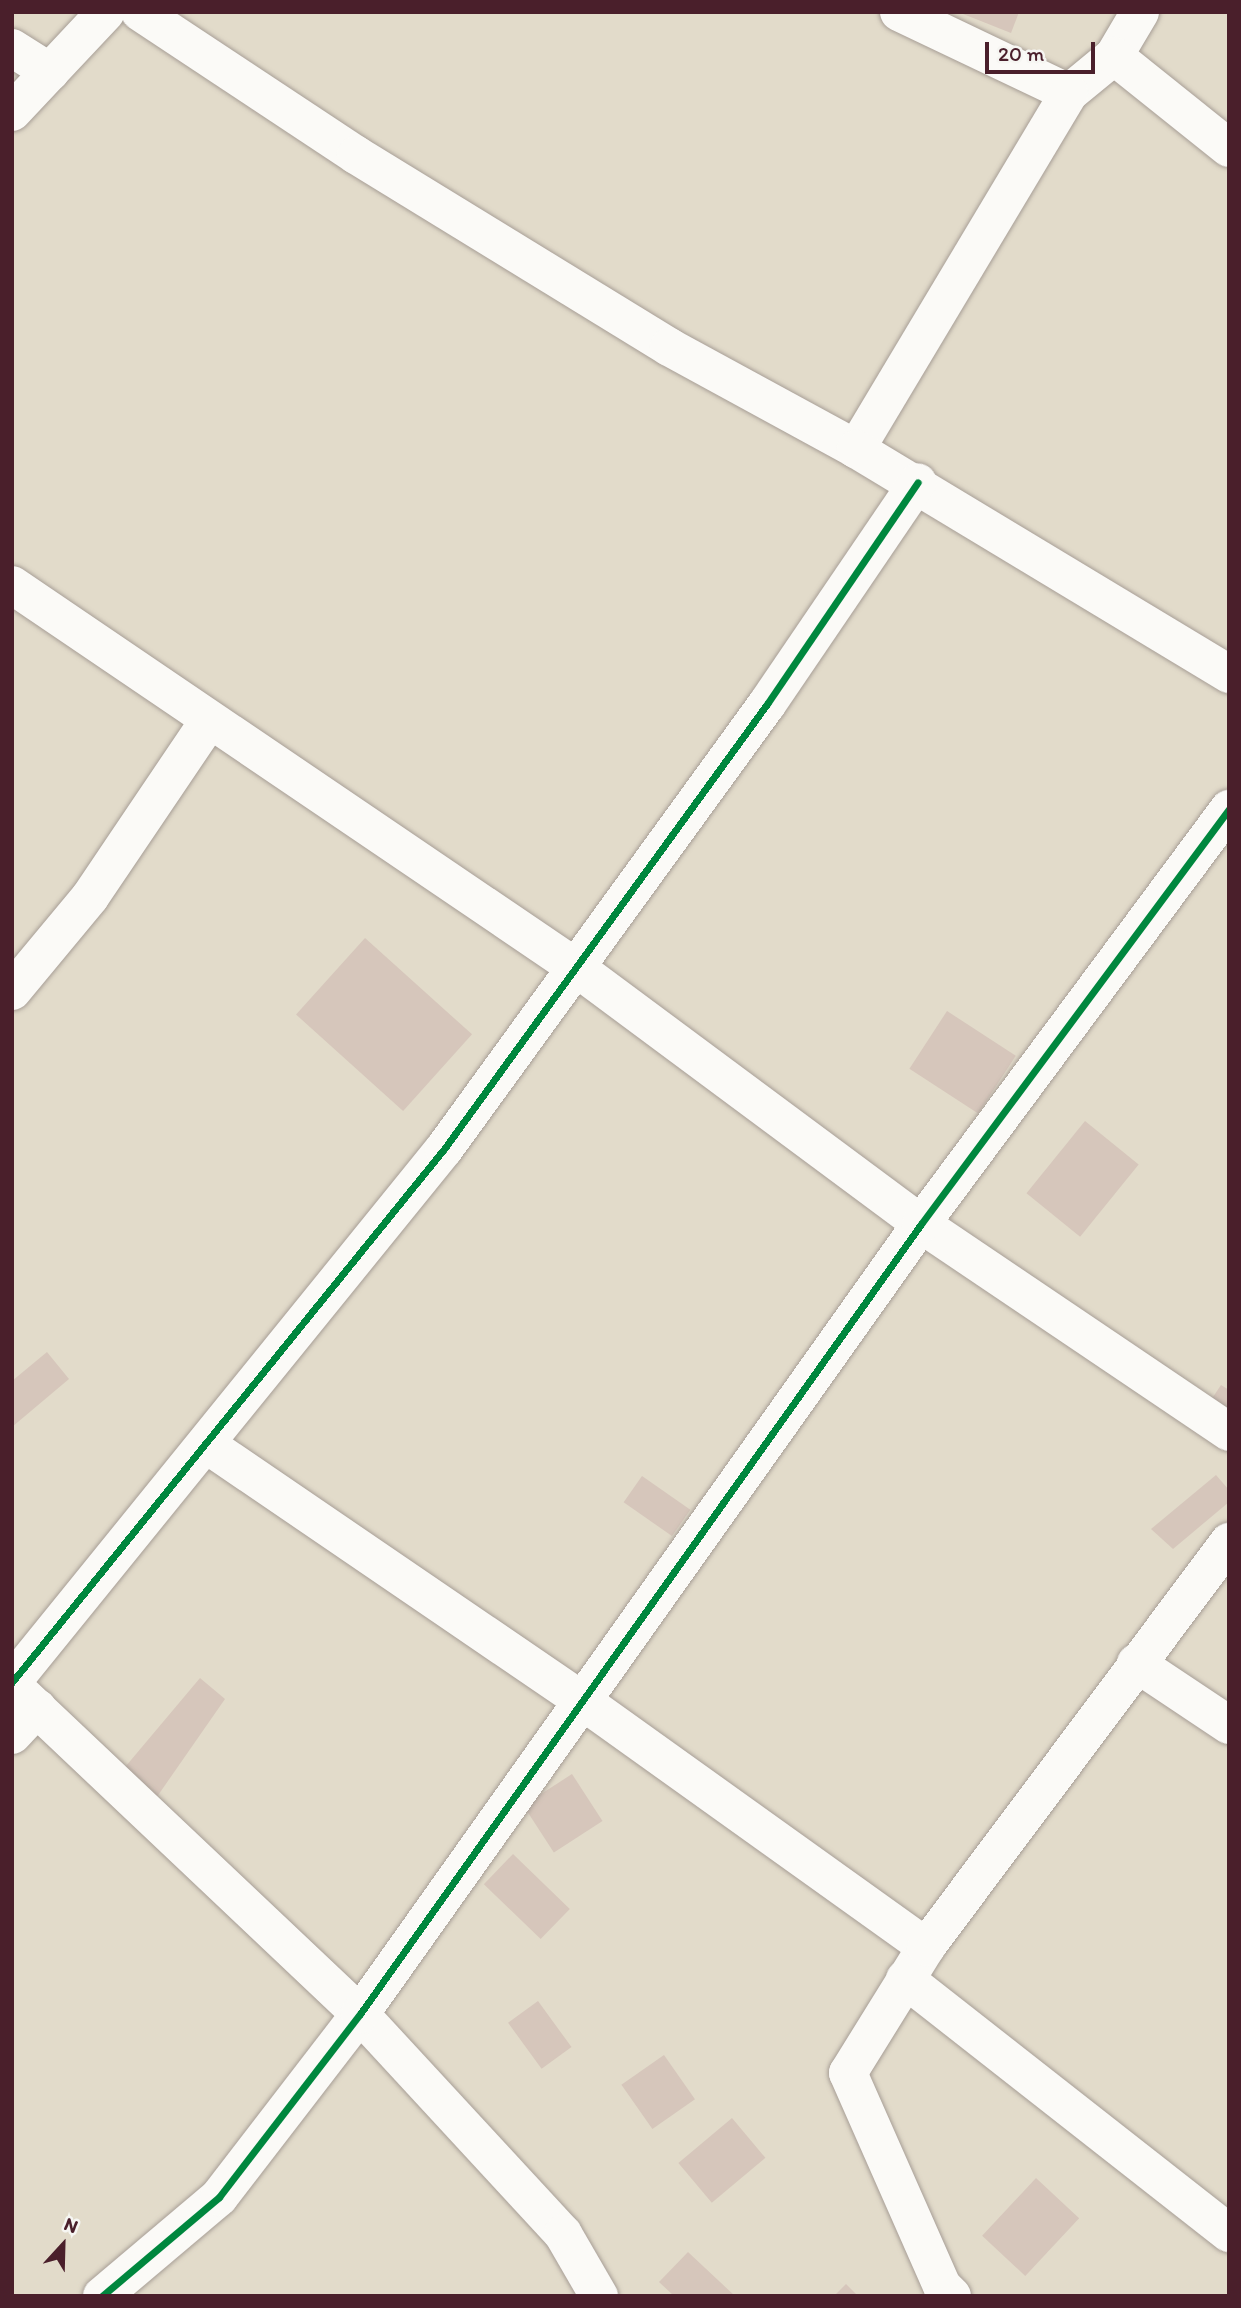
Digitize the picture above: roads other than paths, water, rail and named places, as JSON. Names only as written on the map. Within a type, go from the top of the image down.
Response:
[{"type":"street","points":[[12,112],[106,12]]},
{"type":"street","points":[[139,12],[669,347],[918,482],[1227,670]]},
{"type":"street","points":[[899,12],[1069,93]]},
{"type":"street","points":[[856,449],[1069,93],[1114,56],[1140,12]]},
{"type":"street","points":[[12,48],[50,72]]},
{"type":"street","points":[[1114,56],[1229,149]]},
{"type":"street","points":[[599,2296],[563,2234],[360,2014],[18,1703],[206,1444],[444,1149],[578,969],[918,482]]},
{"type":"street","points":[[12,585],[208,722],[578,969],[920,1224],[1229,1432]]},
{"type":"street","points":[[12,991],[90,897],[208,722]]},
{"type":"street","points":[[102,2296],[219,2197],[360,2014],[584,1702],[920,1224],[1229,809]]},
{"type":"street","points":[[206,1444],[584,1702],[916,1963],[1229,2233]]},
{"type":"street","points":[[952,2296],[942,2286],[848,2073],[916,1963],[1229,1542]]},
{"type":"street","points":[[1136,1664],[1229,1725]]}]
